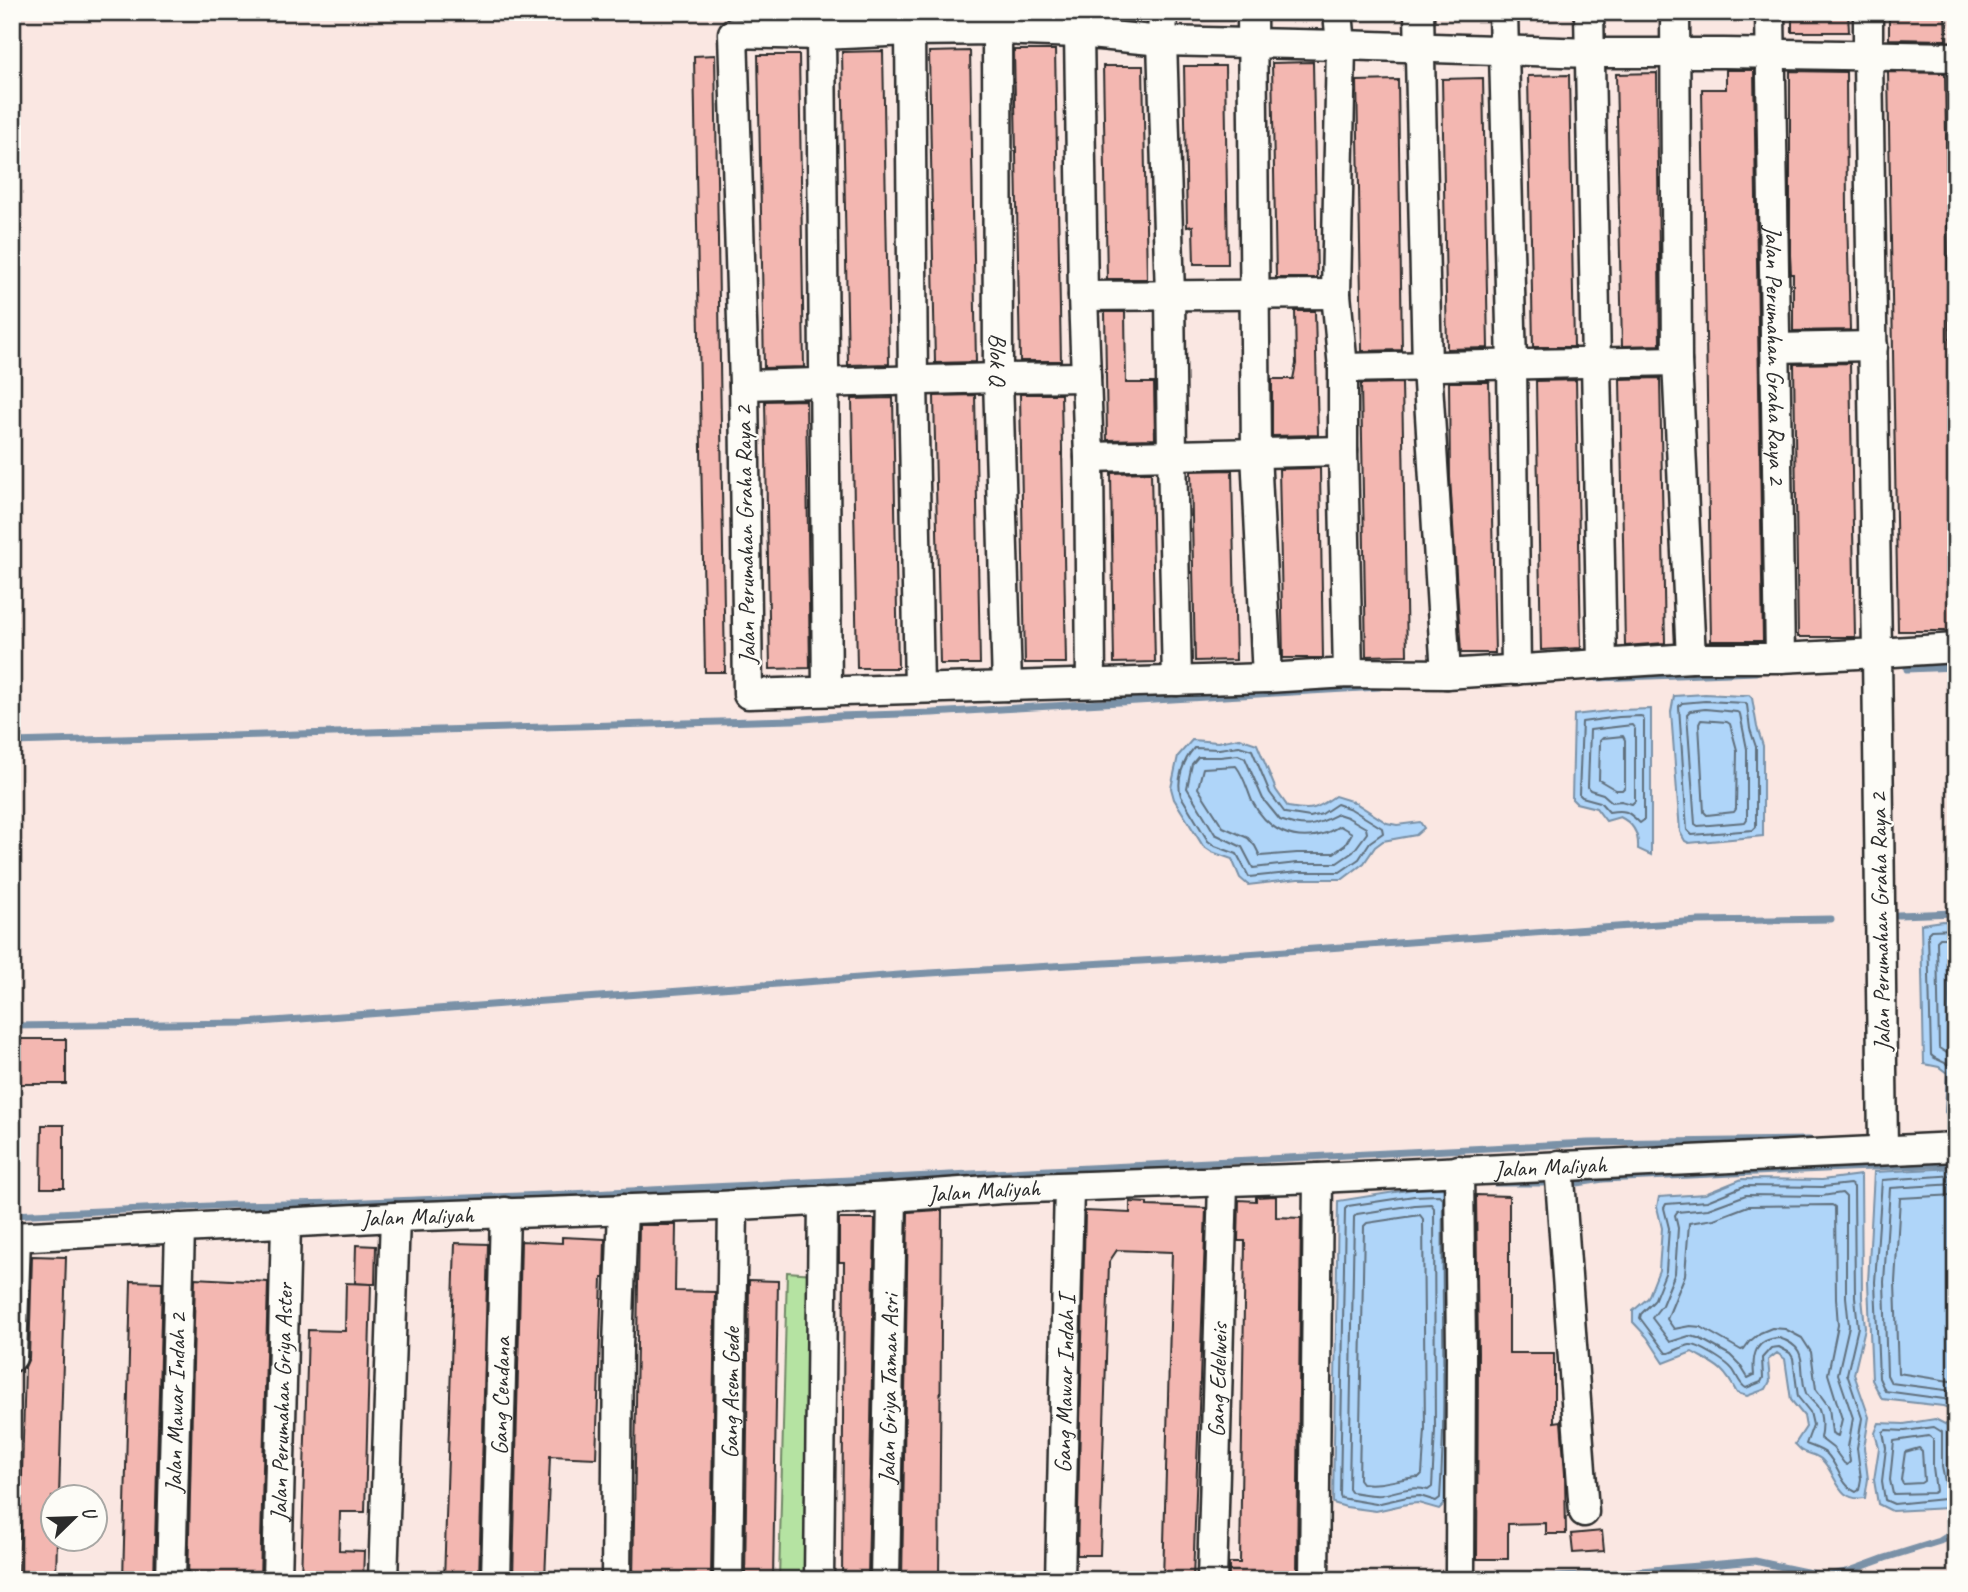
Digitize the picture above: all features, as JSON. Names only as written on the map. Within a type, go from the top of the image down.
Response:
[{"type":"street","points":[[1163,12],[1177,681]]},
{"type":"street","points":[[1252,12],[1256,453],[1267,678]]},
{"type":"street","points":[[1338,12],[1341,45],[1336,294],[1343,368],[1348,673]]},
{"type":"street","points":[[1419,12],[1427,367],[1447,674]]},
{"type":"street","points":[[1503,12],[1516,670]]},
{"type":"street","points":[[1589,12],[1602,664]]},
{"type":"street","points":[[1675,12],[1676,361],[1691,658]]},
{"type":"street","name":"Jalan Perumahan Graha Raya 2","points":[[1770,12],[1780,658]]},
{"type":"street","name":"Jalan Perumahan Graha Raya 2","points":[[1868,12],[1883,1150]]},
{"type":"street","points":[[827,691],[821,35],[997,30],[1079,33],[1162,41],[1591,53],[1956,57]]},
{"type":"street","name":"Blok Q","points":[[997,30],[998,378],[1007,686]]},
{"type":"street","points":[[910,31],[919,688]]},
{"type":"street","name":"Jalan Perumahan Graha Raya 2","points":[[821,35],[733,33],[744,385],[748,694],[1267,678],[1348,673],[1447,674],[1691,658],[1878,659],[1956,648]]},
{"type":"street","points":[[1079,33],[1083,296],[1089,457],[1091,683]]},
{"type":"street","points":[[1083,296],[1336,294]]},
{"type":"street","points":[[1776,348],[1873,346]]},
{"type":"street","points":[[1343,368],[1676,361]]},
{"type":"street","points":[[744,385],[1086,377]]},
{"type":"street","points":[[1089,457],[1343,451]]},
{"type":"street","name":"Jalan Maliyah","points":[[15,1244],[286,1233],[395,1217],[505,1220],[622,1218],[892,1206],[1002,1189],[1069,1197],[1318,1189],[1459,1180],[1559,1165],[1956,1147]]},
{"type":"street","points":[[1559,1165],[1584,1512]]},
{"type":"street","points":[[1459,1180],[1460,1569]]},
{"type":"street","points":[[1314,1577],[1318,1189]]},
{"type":"street","name":"Gang Edelweis","points":[[1212,1578],[1223,1190]]},
{"type":"street","name":"Gang Mawar Indah I","points":[[1060,1580],[1069,1197]]},
{"type":"street","name":"Jalan Griya Taman Asri","points":[[885,1580],[892,1206]]},
{"type":"street","points":[[818,1580],[823,1209]]},
{"type":"street","name":"Gang Asem Gede","points":[[714,1580],[726,1214]]},
{"type":"street","name":"Gang Asem Gede","points":[[726,1214],[727,1580]]},
{"type":"street","points":[[383,1580],[395,1217]]},
{"type":"street","points":[[616,1580],[622,1218]]},
{"type":"street","name":"Gang Cendana","points":[[496,1580],[505,1220]]},
{"type":"street","name":"Jalan Perumahan Griya Aster","points":[[277,1580],[286,1233]]},
{"type":"street","name":"Jalan Mawar Indah 2","points":[[171,1580],[180,1238]]},
{"type":"street","points":[[12,1357],[15,1244]]},
{"type":"green space","points":[[787,1272],[814,1274],[811,1580],[779,1580]]},
{"type":"water","points":[[1749,695],[1752,698],[1763,746],[1763,836],[1689,843],[1680,832],[1671,712],[1674,696]]},
{"type":"water","points":[[1651,709],[1651,855],[1638,849],[1634,830],[1625,819],[1620,817],[1606,821],[1596,808],[1576,803],[1572,799],[1574,715]]},
{"type":"water","points":[[1239,738],[1257,744],[1276,790],[1288,807],[1313,808],[1335,796],[1354,802],[1387,823],[1397,825],[1420,822],[1424,828],[1416,835],[1383,841],[1375,847],[1364,863],[1343,879],[1298,879],[1248,885],[1240,878],[1232,859],[1203,846],[1174,799],[1171,788],[1178,756],[1192,740],[1218,742]]},
{"type":"water","points":[[1956,922],[1956,1118],[1951,1118],[1945,1112],[1947,1073],[1939,1067],[1924,1064],[1921,924]]},
{"type":"water","points":[[1956,1168],[1956,1413],[1943,1406],[1882,1399],[1872,1380],[1868,1282],[1874,1172]]},
{"type":"water","points":[[1861,1175],[1862,1297],[1865,1328],[1854,1374],[1869,1417],[1864,1448],[1868,1479],[1865,1498],[1856,1498],[1843,1492],[1821,1459],[1795,1444],[1806,1427],[1804,1416],[1791,1400],[1785,1359],[1777,1353],[1768,1360],[1770,1381],[1766,1389],[1747,1396],[1737,1393],[1719,1368],[1692,1352],[1664,1363],[1647,1337],[1633,1322],[1633,1311],[1648,1298],[1659,1270],[1662,1228],[1657,1207],[1659,1197],[1705,1194],[1742,1179],[1822,1180]]},
{"type":"water","points":[[1445,1188],[1450,1192],[1446,1502],[1439,1509],[1418,1503],[1376,1511],[1333,1503],[1338,1201],[1414,1189]]},
{"type":"water","points":[[1935,1419],[1949,1426],[1948,1457],[1952,1493],[1948,1508],[1892,1511],[1878,1504],[1874,1480],[1879,1448],[1875,1433],[1879,1423],[1904,1424]]},
{"type":"building","points":[[1792,12],[1848,12],[1849,32],[1792,32]]},
{"type":"building","points":[[1889,12],[1945,12],[1946,40],[1889,39]]},
{"type":"building","points":[[1014,50],[1055,50],[1061,361],[1020,361]]},
{"type":"building","points":[[883,51],[889,364],[848,365],[842,52]]},
{"type":"building","points":[[970,51],[976,362],[935,363],[929,52]]},
{"type":"building","points":[[715,55],[725,672],[705,672],[694,56]]},
{"type":"building","points":[[758,55],[799,55],[804,367],[764,368]]},
{"type":"building","points":[[1313,62],[1317,278],[1276,278],[1272,63]]},
{"type":"building","points":[[1103,66],[1143,66],[1147,279],[1107,279]]},
{"type":"building","points":[[1184,66],[1225,66],[1228,264],[1194,264],[1193,226],[1187,227]]},
{"type":"building","points":[[1726,70],[1754,70],[1763,641],[1711,641],[1702,89],[1726,89]]},
{"type":"building","points":[[1790,71],[1846,72],[1850,330],[1793,331],[1793,274],[1790,255]]},
{"type":"building","points":[[1888,72],[1945,73],[1954,631],[1898,631]]},
{"type":"building","points":[[1657,73],[1660,345],[1622,346],[1616,74]]},
{"type":"building","points":[[1569,75],[1574,347],[1533,347],[1528,76]]},
{"type":"building","points":[[1483,78],[1488,348],[1447,349],[1442,79]]},
{"type":"building","points":[[1398,80],[1402,350],[1362,351],[1357,81]]},
{"type":"building","points":[[1295,311],[1315,311],[1318,435],[1272,436],[1272,379],[1293,379],[1296,364]]},
{"type":"building","points":[[1105,312],[1125,312],[1126,383],[1154,383],[1155,439],[1107,440]]},
{"type":"building","points":[[1850,363],[1855,637],[1798,637],[1794,364]]},
{"type":"building","points":[[1660,378],[1665,643],[1625,646],[1620,379]]},
{"type":"building","points":[[1576,380],[1581,648],[1541,650],[1536,381]]},
{"type":"building","points":[[1449,382],[1489,382],[1495,653],[1461,653],[1450,477]]},
{"type":"building","points":[[1402,383],[1407,655],[1366,656],[1361,384]]},
{"type":"building","points":[[1020,394],[1061,394],[1066,663],[1025,663]]},
{"type":"building","points":[[975,395],[980,664],[940,664],[934,396]]},
{"type":"building","points":[[893,398],[898,668],[857,668],[852,399]]},
{"type":"building","points":[[806,400],[810,668],[770,669],[765,401]]},
{"type":"building","points":[[1320,468],[1323,658],[1283,658],[1279,469]]},
{"type":"building","points":[[1232,470],[1236,660],[1195,661],[1191,471]]},
{"type":"building","points":[[1151,472],[1155,662],[1114,663],[1111,473]]},
{"type":"building","points":[[18,1039],[66,1039],[66,1084],[18,1084]]},
{"type":"building","points":[[42,1125],[64,1125],[64,1188],[41,1188]]},
{"type":"building","points":[[1476,1195],[1509,1196],[1509,1353],[1554,1353],[1554,1422],[1561,1421],[1566,1534],[1546,1534],[1546,1523],[1508,1524],[1508,1559],[1477,1559]]},
{"type":"building","points":[[1276,1196],[1276,1217],[1301,1218],[1297,1573],[1270,1572],[1270,1580],[1229,1580],[1229,1563],[1240,1563],[1245,1241],[1238,1241],[1239,1200],[1256,1201],[1256,1197]]},
{"type":"building","points":[[1130,1202],[1147,1203],[1147,1206],[1206,1208],[1193,1580],[1163,1580],[1172,1252],[1117,1250],[1109,1262],[1100,1555],[1077,1555],[1085,1211],[1130,1213]]},
{"type":"building","points":[[942,1210],[939,1580],[902,1580],[908,1212]]},
{"type":"building","points":[[839,1219],[875,1219],[868,1580],[842,1580],[844,1262],[839,1262]]},
{"type":"building","points":[[639,1225],[676,1225],[675,1291],[715,1292],[711,1580],[633,1580]]},
{"type":"building","points":[[562,1237],[605,1239],[596,1458],[550,1456],[545,1580],[513,1580],[521,1241],[562,1243]]},
{"type":"building","points":[[455,1243],[488,1244],[479,1580],[444,1580]]},
{"type":"building","points":[[356,1245],[376,1246],[375,1284],[371,1284],[365,1512],[340,1512],[339,1550],[364,1551],[363,1580],[301,1580],[308,1330],[345,1331],[346,1283],[370,1284],[355,1283]]},
{"type":"building","points":[[32,1256],[66,1257],[59,1484],[38,1484],[38,1554],[57,1554],[56,1580],[19,1580],[25,1367],[29,1358]]},
{"type":"building","points":[[195,1278],[268,1282],[260,1580],[188,1580]]},
{"type":"building","points":[[749,1280],[778,1281],[773,1580],[745,1580]]},
{"type":"building","points":[[131,1281],[162,1282],[154,1580],[123,1580]]},
{"type":"building","points":[[1602,1531],[1604,1551],[1573,1553],[1571,1534]]},
{"type":"waterway","points":[[1907,669],[1956,667]]},
{"type":"waterway","points":[[1597,678],[1756,672]]},
{"type":"waterway","points":[[12,742],[793,720],[1379,687]]},
{"type":"waterway","points":[[1898,915],[1956,913]]},
{"type":"waterway","points":[[12,1026],[245,1023],[913,974],[1176,959],[1699,921],[1831,919]]},
{"type":"waterway","points":[[12,1215],[570,1194],[1588,1143],[1809,1140]]},
{"type":"waterway","points":[[1571,1184],[1603,1179],[1956,1164]]},
{"type":"waterway","points":[[1495,1183],[1543,1183]]},
{"type":"waterway","points":[[1479,1580],[1583,1576],[1755,1561],[1825,1576],[1847,1572],[1940,1541],[1956,1531]]}]
